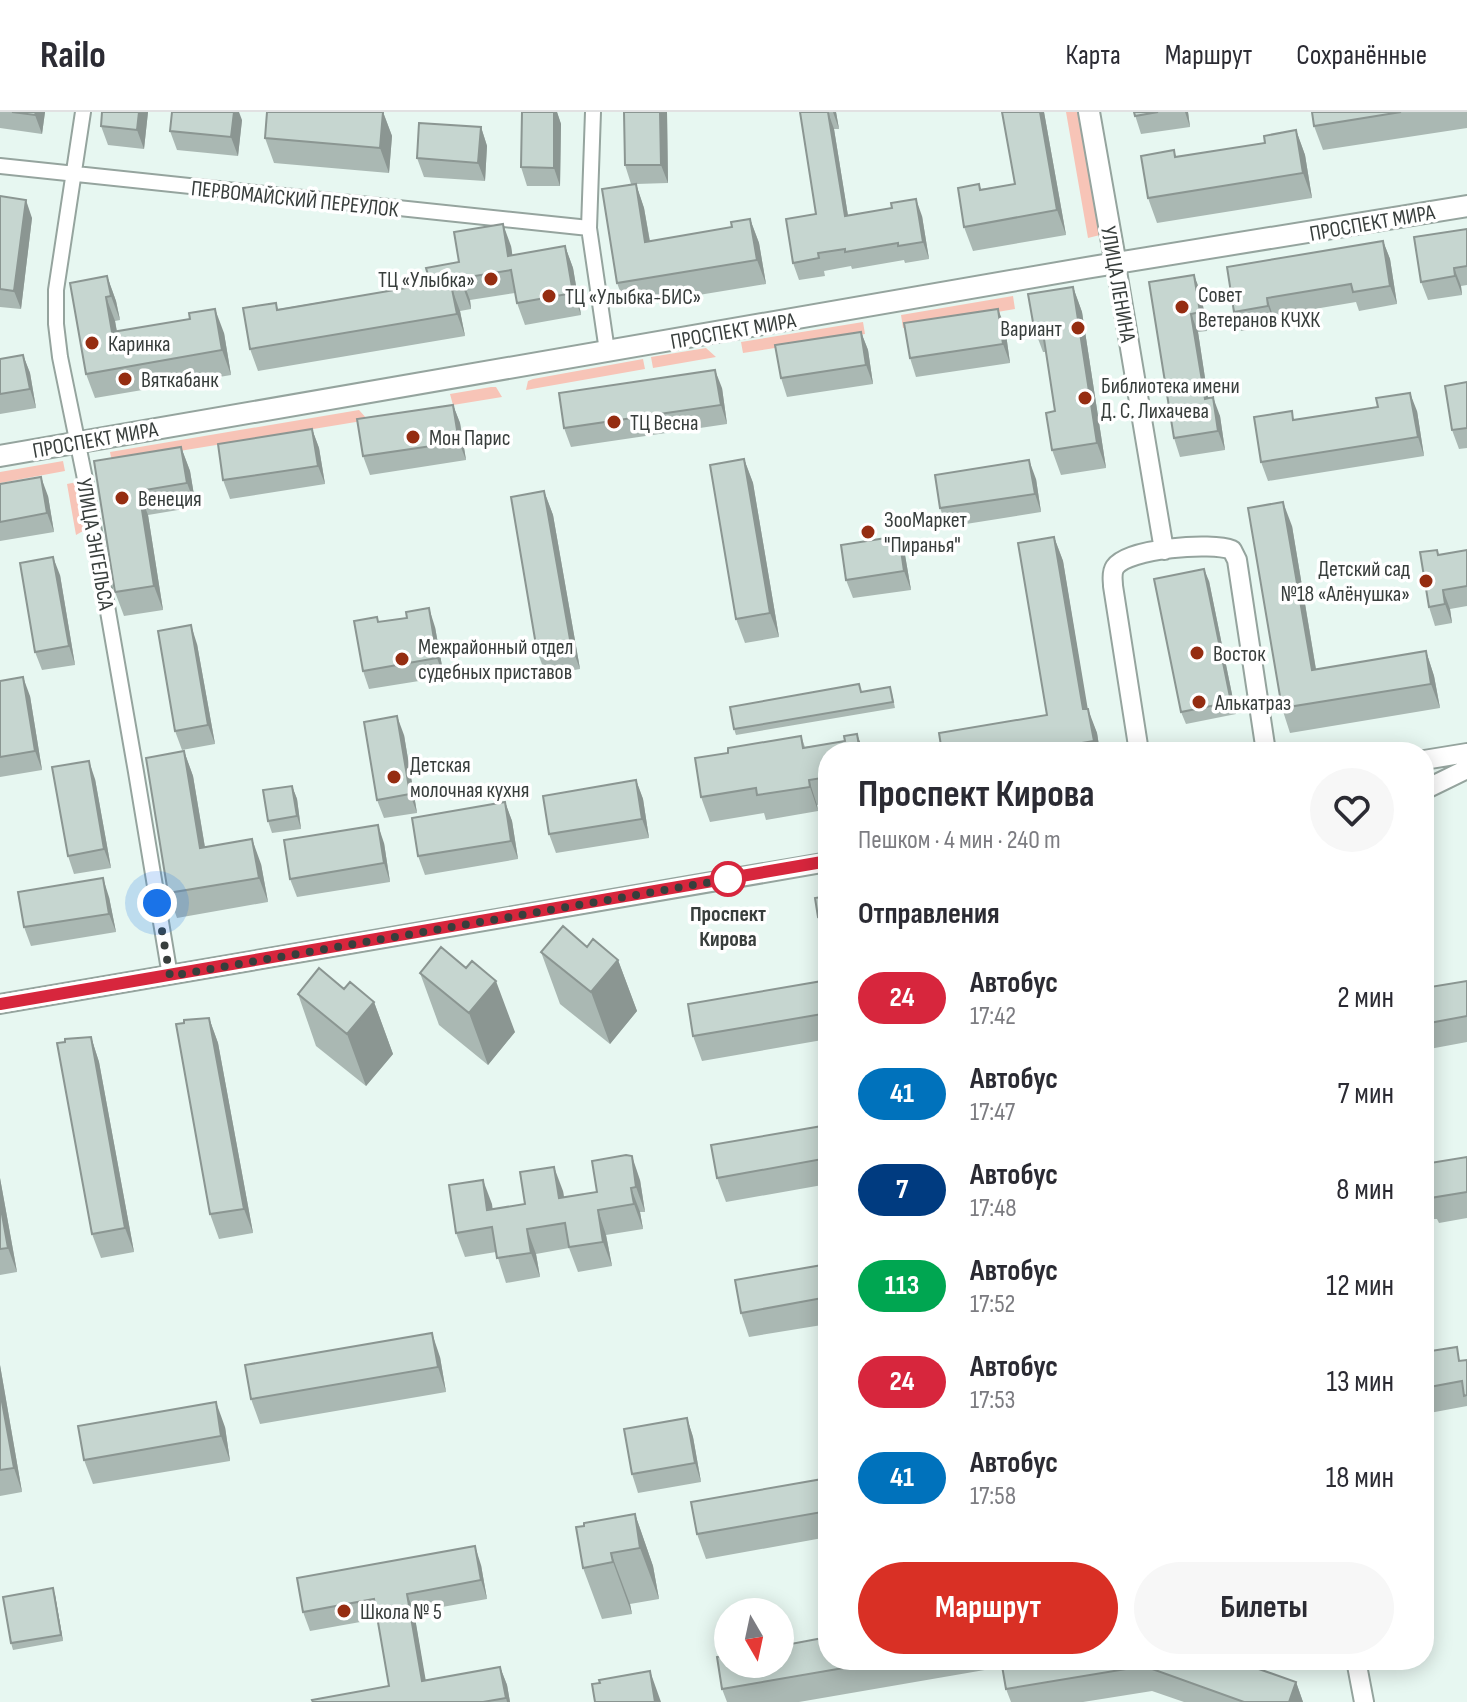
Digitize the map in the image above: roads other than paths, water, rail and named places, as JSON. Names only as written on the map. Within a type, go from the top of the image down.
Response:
[{"type":"main road","name":"УЛИЦА ЛЕНИНА","points":[[1089,112],[1116,265]]},
{"type":"main road","name":"ПРОСПЕКТ МИРА","points":[[0,456],[1467,206]]},
{"type":"street","name":"УЛИЦА ЭНГЕЛЬСА","points":[[83,112],[56,290],[56,324],[170,976]]},
{"type":"street","points":[[593,112],[589,228],[607,351]]},
{"type":"street","name":"ПЕРВОМАЙСКИЙ ПЕРЕУЛОК","points":[[0,166],[589,228]]},
{"type":"street","name":"УЛИЦА ЛЕНИНА","points":[[1116,265],[1164,550]]},
{"type":"street","points":[[1137,742],[1113,572],[1125,560],[1164,550],[1219,546],[1235,553],[1264,742]]},
{"type":"street","points":[[1434,758],[1467,753]]},
{"type":"street","points":[[1434,785],[1467,769]]},
{"type":"street","points":[[0,1004],[818,864]]},
{"type":"street","points":[[1358,1670],[1364,1702]]},
{"type":"place","name":"ТЦ «Улыбка»","points":[[491,279]]},
{"type":"place","name":"ТЦ «Улыбка-БИС»","points":[[549,296]]},
{"type":"place","name":"Совет Ветеранов КЧХК","points":[[1182,307]]},
{"type":"place","name":"Вариант","points":[[1078,328]]},
{"type":"place","name":"Каринка","points":[[92,343]]},
{"type":"place","name":"Вяткабанк","points":[[125,379]]},
{"type":"place","name":"Библиотека имени Д. С. Лихачева","points":[[1085,398]]},
{"type":"place","name":"ТЦ Весна","points":[[614,422]]},
{"type":"place","name":"Мон Парис","points":[[413,437]]},
{"type":"place","name":"Венеция","points":[[122,498]]},
{"type":"place","name":"ЗооМаркет \"Пиранья\"","points":[[868,532]]},
{"type":"place","name":"Детский сад №18 «Алёнушка»","points":[[1426,581]]},
{"type":"place","name":"Восток","points":[[1197,653]]},
{"type":"place","name":"Межрайонный отдел судебных приставов","points":[[402,659]]},
{"type":"place","name":"Алькатраз","points":[[1199,702]]},
{"type":"place","name":"Детская молочная кухня","points":[[394,777]]},
{"type":"place","name":"Проспект Кирова","points":[[728,879]]},
{"type":"place","name":"Школа № 5","points":[[344,1611]]}]
